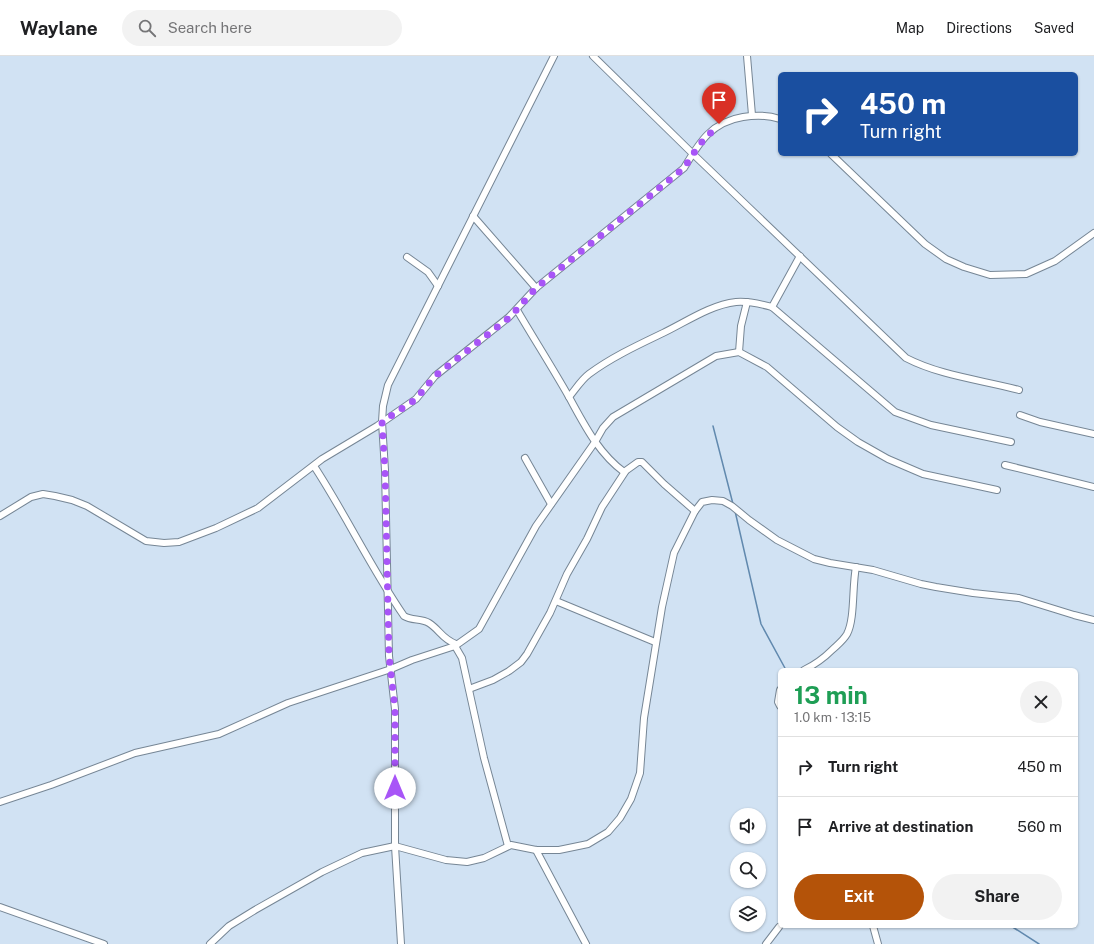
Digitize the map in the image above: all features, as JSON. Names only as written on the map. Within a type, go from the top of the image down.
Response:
[{"type":"street","points":[[401,944],[395,846],[395,709],[391,669],[388,589],[382,422],[384,406],[388,385],[554,56]]},
{"type":"street","points":[[594,56],[693,154],[906,358],[915,363],[949,373],[1020,390]]},
{"type":"street","points":[[747,56],[752,115]]},
{"type":"street","points":[[0,516],[31,497],[43,494],[72,500],[87,506],[146,541],[164,543],[179,542],[216,528],[258,508],[322,459],[416,399],[435,376],[477,344],[517,310],[536,288],[684,168],[710,132],[719,124],[732,118],[752,115],[778,118]]},
{"type":"street","points":[[832,156],[925,244],[946,259],[964,267],[990,275],[1026,274],[1055,261],[1094,232]]},
{"type":"street","points":[[473,216],[536,288]]},
{"type":"street","points":[[772,307],[800,256]]},
{"type":"street","points":[[406,257],[428,272],[438,286]]},
{"type":"street","points":[[569,397],[587,376],[606,362],[642,342],[662,334],[717,307],[736,302],[747,302],[772,307],[895,412],[931,425],[1011,442]]},
{"type":"street","points":[[739,352],[741,326],[747,302]]},
{"type":"street","points":[[517,310],[569,397],[587,432],[623,472],[625,472]]},
{"type":"street","points":[[0,802],[51,785],[135,753],[219,734],[288,703],[391,669],[456,645],[479,629],[523,548],[551,504],[609,420],[618,413],[716,356],[739,352],[767,367],[837,427],[858,442],[888,459],[923,474],[997,490]]},
{"type":"street","points":[[1020,415],[1040,422],[1094,434]]},
{"type":"street","points":[[525,458],[551,504]]},
{"type":"street","points":[[469,689],[493,680],[509,671],[520,662],[550,613],[567,574],[587,539],[602,507],[625,472],[638,462],[642,462],[664,484],[695,511]]},
{"type":"street","points":[[1005,464],[1094,487]]},
{"type":"street","points":[[314,466],[341,508],[362,547],[404,616],[410,619],[420,619],[428,623],[448,641],[456,645],[462,658],[488,772],[508,846]]},
{"type":"street","points":[[210,944],[229,926],[255,910],[322,872],[362,853],[395,846],[446,860],[467,862],[484,858],[508,846],[517,846],[536,850],[559,850],[588,844],[608,832],[620,818],[631,799],[640,773],[644,718],[655,642],[674,553],[695,511],[702,502],[712,500],[723,501],[732,506],[777,540],[814,559],[873,570],[921,584],[973,593],[1019,598],[1094,620]]},
{"type":"street","points":[[807,668],[826,656],[842,641],[847,634],[851,619],[856,567]]},
{"type":"street","points":[[556,601],[655,642]]},
{"type":"street","points":[[536,850],[586,944]]},
{"type":"street","points":[[0,907],[104,944]]},
{"type":"street","points":[[766,944],[778,928]]},
{"type":"street","points":[[874,928],[878,944]]},
{"type":"waterway","points":[[713,426],[733,504]]},
{"type":"waterway","points":[[735,511],[761,624],[785,668]]},
{"type":"waterway","points":[[1014,928],[1039,944]]},
{"type":"route","points":[[395,788],[395,709],[389,656],[385,470],[382,422],[416,399],[435,376],[510,317],[536,288],[684,168],[699,145],[719,124]]}]
